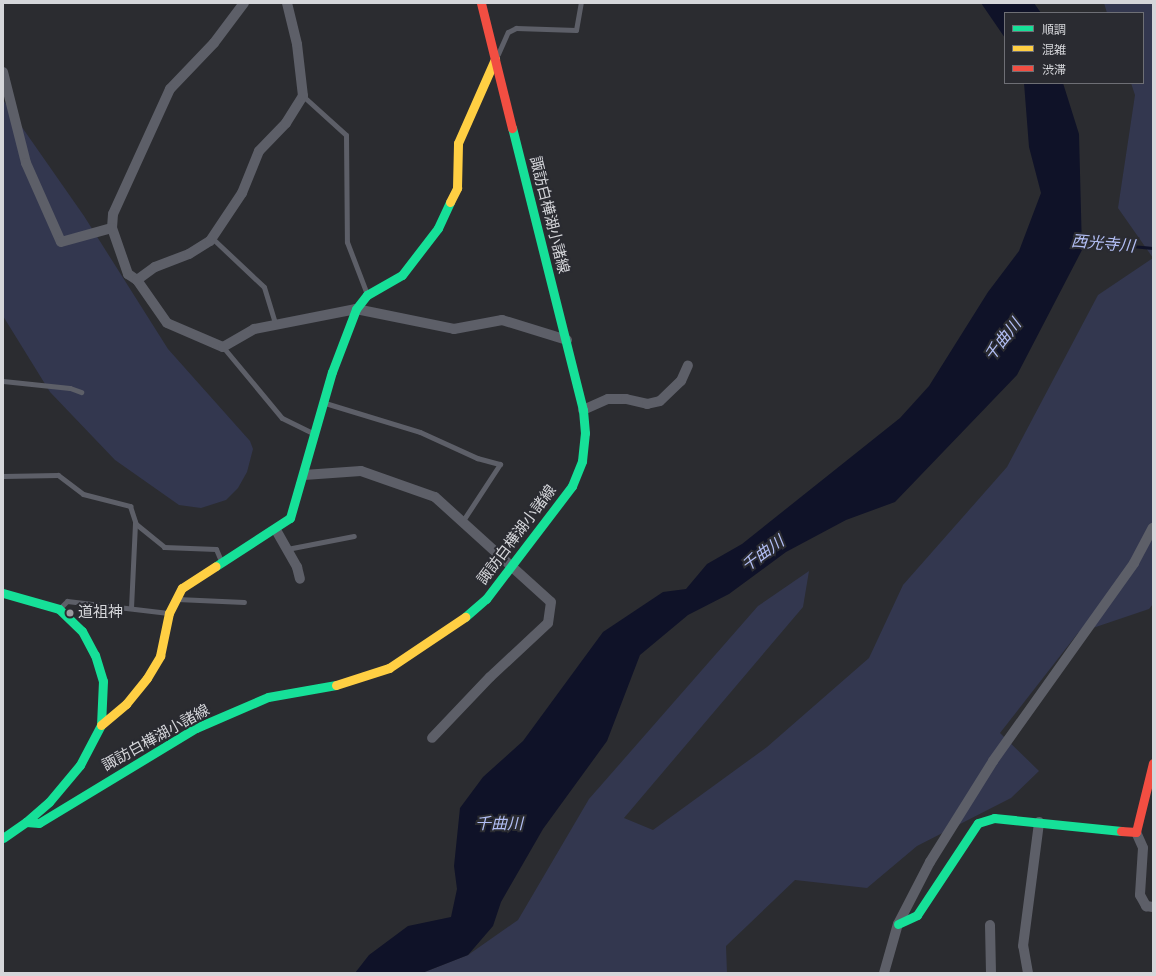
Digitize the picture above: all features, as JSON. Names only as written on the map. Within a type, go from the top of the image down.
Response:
[{"type":"street","points":[[244,3],[214,43],[170,89],[113,214],[112,228],[128,274],[137,280],[167,323],[223,347],[254,329],[356,309],[454,329],[502,320],[566,340]]},
{"type":"street","points":[[137,280],[155,267],[189,254],[212,238],[242,193],[259,151],[286,123],[303,96],[297,44],[287,3]]},
{"type":"street","name":"諏訪白樺湖小諸線","points":[[3,838],[26,822],[39,823],[196,728],[260,700],[329,687],[389,668],[449,630],[486,599],[514,566],[572,486],[582,461],[585,433],[583,410],[481,3]]},
{"type":"street","points":[[26,822],[49,802],[80,765],[101,725],[126,704],[147,678],[160,656],[169,613],[182,588],[221,561],[276,530],[290,518],[304,475],[313,433],[356,309],[367,295],[402,275],[438,228],[457,188],[458,142],[495,60]]},
{"type":"street","points":[[3,72],[26,163],[61,242],[112,228]]},
{"type":"street","points":[[583,410],[608,398],[626,399],[647,404],[660,401],[681,381],[688,365]]},
{"type":"street","points":[[304,475],[361,471],[435,497],[514,566],[551,602],[548,623],[490,676],[432,738]]},
{"type":"street","points":[[884,973],[898,924],[930,862],[993,761],[1134,563],[1153,528]]},
{"type":"street","points":[[276,530],[297,567],[300,579]]},
{"type":"street","points":[[3,593],[59,609],[82,631],[94,655],[103,681],[101,725]]},
{"type":"street","points":[[1153,763],[1136,832],[1143,848],[1140,895],[1146,906],[1153,907]]},
{"type":"street","points":[[898,924],[917,915],[978,823],[994,818],[1136,832]]},
{"type":"street","points":[[1028,973],[1023,946],[1039,822]]},
{"type":"street","points":[[990,925],[991,973]]},
{"type":"lane","points":[[495,60],[508,32],[516,28],[576,30],[581,3]]},
{"type":"lane","points":[[303,96],[346,135],[347,242],[367,295]]},
{"type":"lane","points":[[212,238],[264,287],[275,324]]},
{"type":"lane","points":[[223,347],[282,418],[313,433]]},
{"type":"lane","points":[[3,381],[70,388],[81,392]]},
{"type":"lane","points":[[323,402],[420,432],[477,458],[500,464],[462,522]]},
{"type":"lane","points":[[3,476],[58,475],[83,494],[130,506],[135,520],[131,608]]},
{"type":"lane","points":[[135,520],[164,547],[216,549],[221,561]]},
{"type":"lane","points":[[287,549],[354,536]]},
{"type":"lane","points":[[176,599],[244,602]]},
{"type":"lane","points":[[59,609],[67,601],[169,613]]},
{"type":"shaded area","points":[[1104,3],[1153,3],[1153,258],[1118,208],[1135,95],[1131,84],[1144,84],[1144,12],[1107,12]]},
{"type":"shaded area","points":[[3,100],[84,216],[168,349],[250,441],[253,449],[247,472],[238,488],[226,500],[201,508],[179,505],[115,460],[50,392],[3,316]]},
{"type":"shaded area","points":[[1153,258],[1153,604],[1149,609],[1078,633],[1000,733],[1039,771],[1011,798],[917,846],[867,888],[795,880],[726,946],[727,973],[422,973],[468,955],[518,920],[589,799],[758,606],[809,571],[803,607],[624,818],[653,830],[767,747],[869,658],[903,585],[1007,467],[1098,295]]},
{"type":"water","points":[[981,3],[1034,3],[1040,12],[1004,12],[1004,37]]},
{"type":"water","name":"千曲川","points":[[1024,84],[1063,84],[1079,134],[1082,250],[1017,375],[895,502],[846,520],[786,552],[729,594],[688,615],[640,655],[607,741],[543,829],[501,902],[493,926],[468,955],[422,973],[355,973],[369,955],[408,926],[451,917],[457,889],[454,866],[460,808],[483,777],[523,741],[603,632],[663,592],[686,589],[707,564],[742,544],[900,418],[929,386],[988,292],[1019,251],[1041,193],[1029,147]]},
{"type":"waterway","name":"西光寺川","points":[[1079,241],[1153,248]]},
{"type":"traffic: fast","points":[[465,617],[486,599],[572,486],[582,461],[585,433],[583,410],[512,128]]},
{"type":"traffic: fast","points":[[216,566],[290,518],[332,372],[356,309],[367,295],[402,275],[438,228],[450,202]]},
{"type":"traffic: fast","points":[[3,593],[59,609],[82,631],[95,655],[103,681],[101,725],[80,765],[49,802],[26,822]]},
{"type":"traffic: fast","points":[[3,838],[26,822],[39,823],[196,728],[268,697],[336,685]]},
{"type":"traffic: fast","points":[[898,924],[917,915],[978,823],[994,818],[1121,831]]},
{"type":"traffic: slow","points":[[450,202],[457,188],[458,143],[495,59]]},
{"type":"traffic: slow","points":[[101,725],[126,704],[147,678],[160,656],[169,613],[182,588],[216,566]]},
{"type":"traffic: slow","points":[[336,685],[389,668],[465,617]]},
{"type":"traffic: jam","points":[[481,3],[512,128]]},
{"type":"traffic: jam","points":[[1121,831],[1136,832],[1153,763]]},
{"type":"place","name":"道祖神","points":[[70,613]]}]
